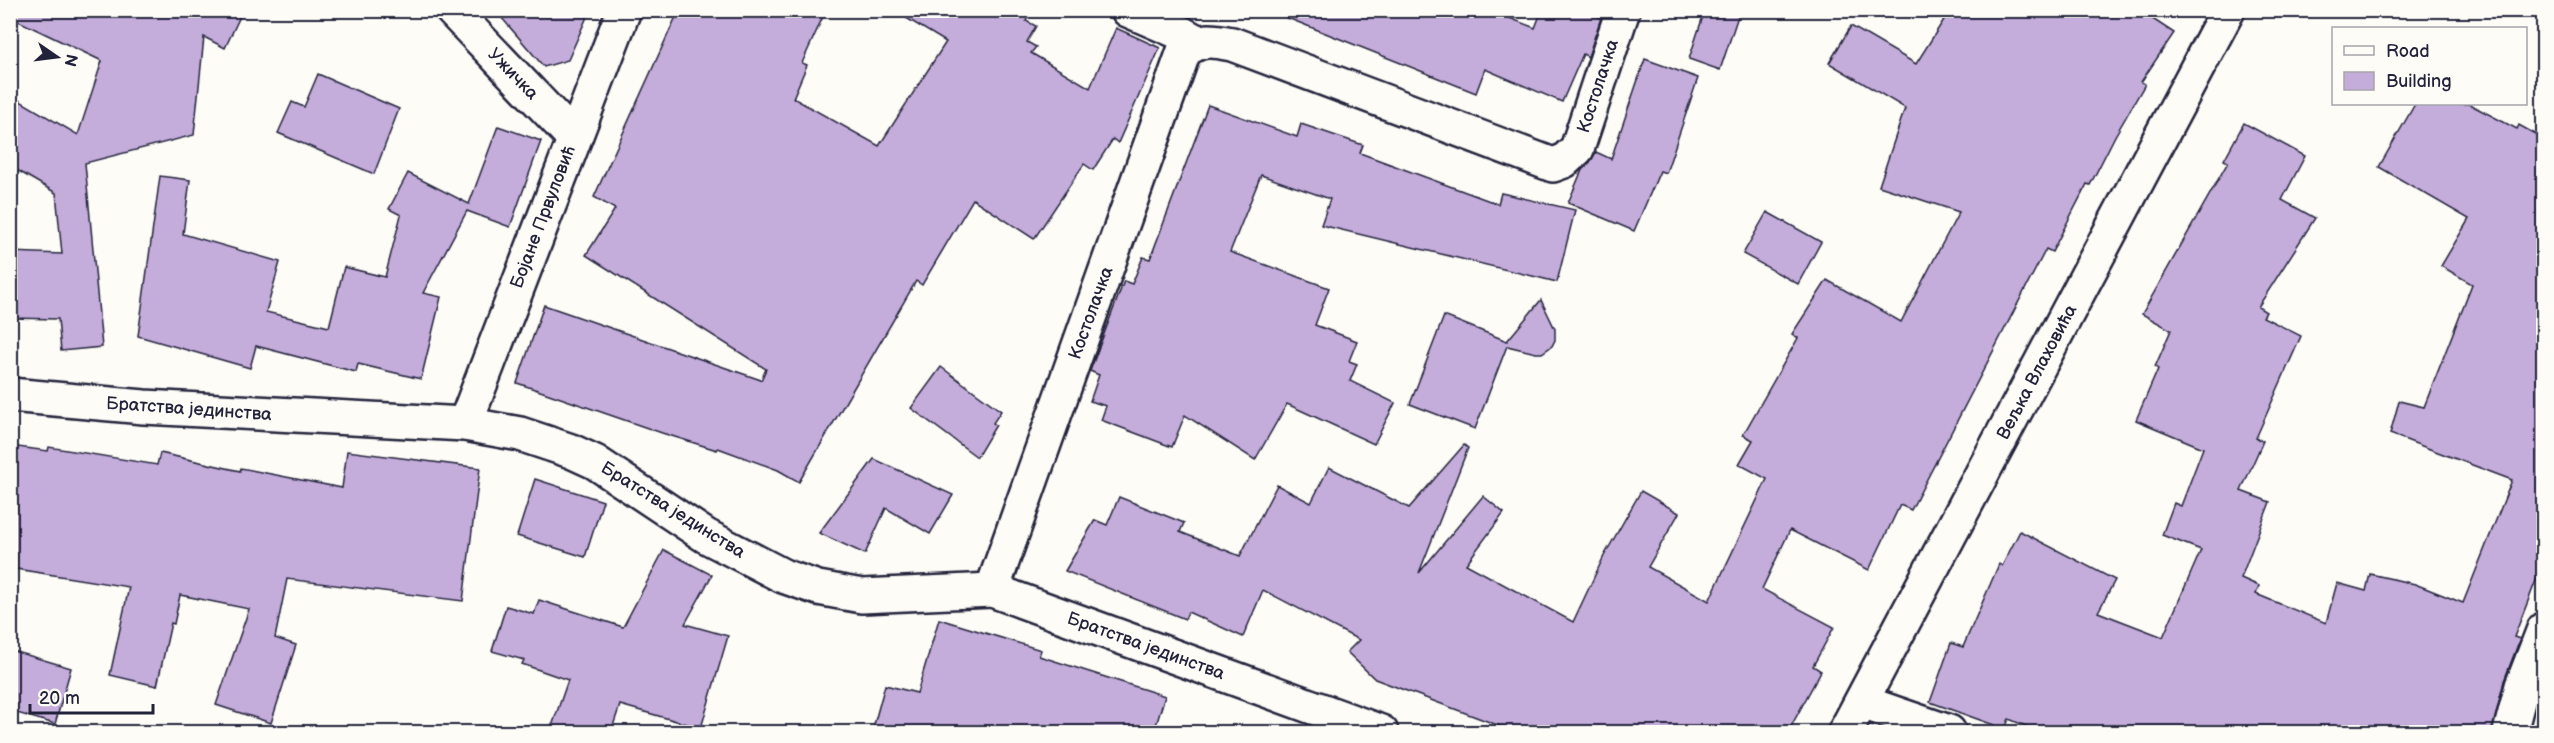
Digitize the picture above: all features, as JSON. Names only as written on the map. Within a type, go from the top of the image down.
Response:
[{"type":"street","name":"Ужичка","points":[[452,10],[574,138]]},
{"type":"street","name":"Бојане Првуловић","points":[[465,424],[624,10]]},
{"type":"street","name":"Костолачка","points":[[1128,10],[1197,42]]},
{"type":"street","name":"Костолачка","points":[[992,590],[1184,51],[1197,42],[1212,40],[1232,44],[1553,165],[1564,161],[1577,149],[1623,10]]},
{"type":"street","name":"Вељка Влаховића","points":[[1845,732],[2228,10]]},
{"type":"street","name":"Братства јединства","points":[[10,395],[144,407],[465,424],[520,434],[579,454],[603,467],[706,536],[783,576],[818,588],[862,596],[992,590],[1381,732]]},
{"type":"street","points":[[2510,732],[2522,686],[2544,629]]},
{"type":"street","points":[[1862,702],[1949,732]]},
{"type":"building","points":[[10,10],[243,10],[225,48],[204,37],[194,135],[85,163],[102,347],[61,351],[58,319],[10,318],[10,252],[62,254],[56,193],[10,166],[10,95],[78,135],[102,61],[10,17]]},
{"type":"building","points":[[495,10],[590,10],[568,60],[544,67]]},
{"type":"building","points":[[679,10],[826,10],[802,63],[807,65],[793,98],[879,146],[946,42],[893,10],[1032,10],[1026,21],[1036,26],[1027,42],[1036,47],[1031,53],[1090,88],[1116,28],[1160,48],[1118,143],[1113,139],[1093,170],[1084,164],[1034,239],[973,199],[922,285],[916,281],[799,482],[778,470],[718,448],[717,450],[662,433],[517,383],[544,305],[761,380],[766,369],[586,255],[615,209],[594,197]]},
{"type":"building","points":[[1276,10],[1489,10],[1535,28],[1542,10],[1582,10],[1601,18],[1588,57],[1583,54],[1562,102],[1485,69],[1476,93],[1275,13]]},
{"type":"building","points":[[1705,10],[1740,10],[1720,70],[1689,59]]},
{"type":"building","points":[[1950,10],[2139,10],[2174,33],[2141,82],[2145,84],[2090,185],[2087,184],[2052,252],[2046,249],[1911,510],[1900,505],[1869,570],[1790,530],[1762,589],[1834,627],[1813,666],[1821,671],[1788,732],[1516,732],[1375,679],[1347,652],[1359,640],[1263,590],[1243,637],[1188,612],[1185,619],[1065,571],[1095,520],[1107,525],[1119,497],[1184,523],[1180,532],[1240,556],[1277,485],[1311,503],[1329,467],[1409,508],[1464,445],[1468,448],[1419,573],[1483,496],[1504,513],[1466,564],[1573,622],[1604,556],[1641,491],[1679,513],[1648,567],[1709,601],[1767,479],[1739,464],[1753,440],[1743,435],[1798,338],[1792,334],[1827,280],[1901,322],[1959,212],[1879,186],[1905,108],[1829,63],[1851,26],[1916,64]]},
{"type":"building","points":[[1645,59],[1698,78],[1666,173],[1660,171],[1634,231],[1568,203],[1582,170],[1596,152],[1611,159]]},
{"type":"building","points":[[318,74],[399,109],[374,174],[278,133],[292,102],[304,107]]},
{"type":"building","points":[[1208,105],[1297,137],[1301,124],[1363,145],[1360,153],[1498,204],[1501,193],[1575,210],[1557,282],[1321,225],[1330,199],[1261,175],[1230,252],[1329,288],[1315,325],[1357,341],[1349,361],[1357,364],[1350,381],[1395,403],[1374,444],[1287,404],[1255,460],[1185,415],[1172,447],[1101,420],[1106,406],[1090,401],[1099,375],[1090,371],[1124,281],[1132,284],[1143,257],[1150,259]]},
{"type":"building","points":[[2414,105],[2471,105],[2517,129],[2519,125],[2544,139],[2544,560],[2514,637],[2520,639],[2504,681],[2492,732],[2040,732],[2009,719],[2005,729],[1930,702],[1951,643],[1963,647],[1999,564],[2002,566],[2020,531],[2115,580],[2098,612],[2163,637],[2201,550],[2162,535],[2174,503],[2181,506],[2203,448],[2136,420],[2158,369],[2155,367],[2171,330],[2142,314],[2228,162],[2224,160],[2244,123],[2305,156],[2282,200],[2315,218],[2258,307],[2266,312],[2263,317],[2301,336],[2256,438],[2263,441],[2241,491],[2270,502],[2241,578],[2259,586],[2256,594],[2326,623],[2337,583],[2366,591],[2370,574],[2415,584],[2463,603],[2512,480],[2390,434],[2399,401],[2424,407],[2472,284],[2441,266],[2469,219],[2379,167]]},
{"type":"building","points":[[498,126],[541,141],[510,227],[467,211],[423,293],[441,297],[421,379],[358,364],[356,372],[256,346],[250,368],[138,336],[160,176],[190,180],[183,234],[280,262],[266,312],[329,327],[344,267],[385,277],[401,215],[389,209],[408,173],[469,204]]},
{"type":"building","points":[[1767,212],[1821,242],[1798,284],[1743,254]]},
{"type":"building","points":[[1541,300],[1555,329],[1555,340],[1552,346],[1542,353],[1536,353],[1507,346],[1475,429],[1410,404],[1444,316],[1507,341]]},
{"type":"building","points":[[941,367],[1001,411],[993,423],[996,425],[977,457],[911,408]]},
{"type":"building","points":[[10,446],[48,451],[49,447],[157,465],[160,453],[240,471],[241,468],[342,488],[347,451],[480,468],[463,601],[287,579],[275,638],[296,645],[271,723],[216,705],[249,609],[180,595],[174,624],[171,623],[157,686],[110,675],[129,587],[10,568]]},
{"type":"building","points":[[874,459],[953,495],[930,534],[886,508],[865,554],[819,533]]},
{"type":"building","points":[[535,479],[603,501],[585,557],[517,536]]},
{"type":"building","points":[[664,550],[712,575],[685,624],[728,636],[701,728],[620,705],[611,732],[550,732],[568,680],[522,664],[524,660],[492,651],[506,606],[534,614],[539,600],[623,627]]},
{"type":"building","points":[[939,619],[1041,650],[1039,656],[1165,696],[1154,732],[872,732],[885,685],[917,693]]},
{"type":"building","points":[[10,650],[71,668],[55,724],[10,711]]}]
